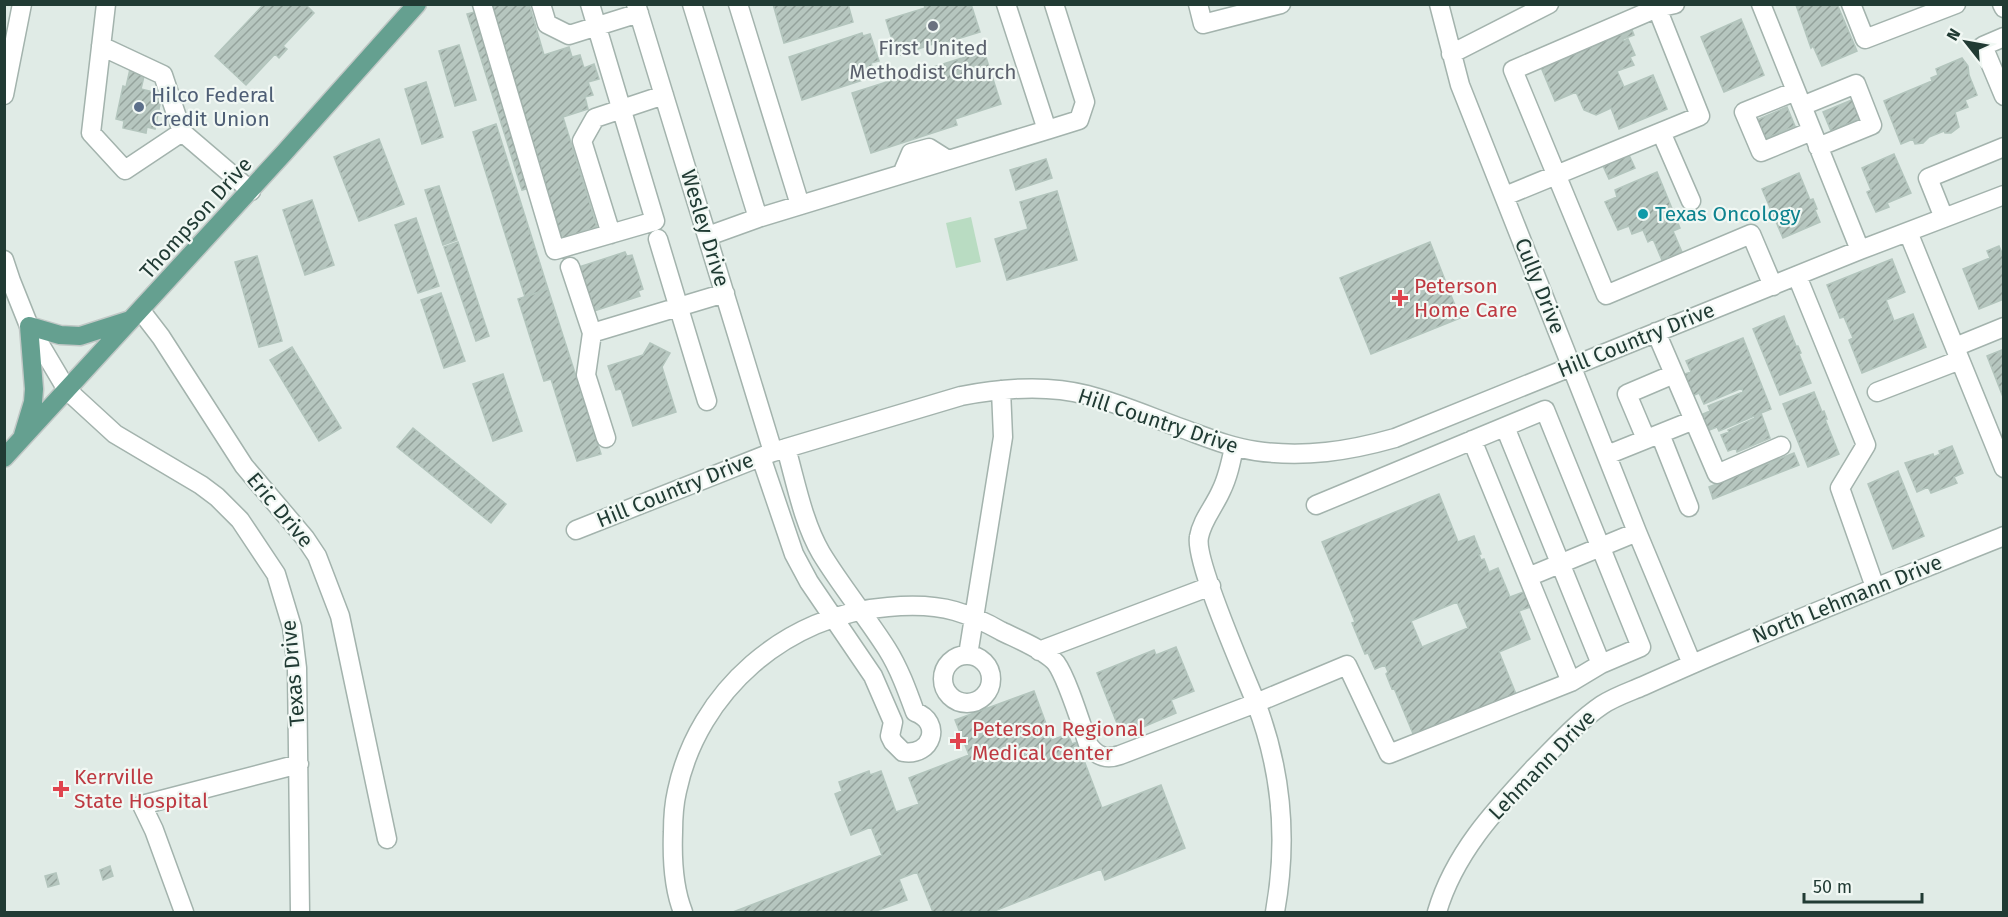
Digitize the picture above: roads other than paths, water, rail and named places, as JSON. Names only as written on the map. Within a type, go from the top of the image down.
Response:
[{"type":"main road","name":"Thompson Drive","points":[[4,458],[251,190],[417,4]]},
{"type":"main road","points":[[21,440],[33,402],[34,389],[29,326],[60,334],[80,336],[137,315]]},
{"type":"street","points":[[4,95],[22,4]]},
{"type":"street","points":[[105,4],[91,134],[125,170],[182,132]]},
{"type":"street","points":[[482,4],[555,250],[655,221],[590,4]]},
{"type":"street","points":[[541,4],[547,24],[569,36],[597,27],[638,9]]},
{"type":"street","points":[[692,4],[758,218]]},
{"type":"street","points":[[738,4],[800,205]]},
{"type":"street","points":[[1006,4],[1047,130]]},
{"type":"street","points":[[708,236],[758,218],[902,174],[911,153],[929,148],[948,160],[1079,120],[1085,102],[1054,4]]},
{"type":"street","points":[[1198,4],[1203,24],[1281,4]]},
{"type":"street","name":"Cully Drive","points":[[1439,4],[1460,85],[1637,532],[1692,664]]},
{"type":"street","points":[[1451,54],[1530,9],[1550,4]]},
{"type":"street","points":[[1761,4],[1860,250]]},
{"type":"street","points":[[1851,4],[1865,39],[1956,4]]},
{"type":"street","points":[[1505,196],[1556,175],[1700,116],[1666,6],[1512,70],[1556,175],[1606,295],[1751,234],[1773,286]]},
{"type":"street","name":"Wesley Drive","points":[[638,9],[773,452]]},
{"type":"street","points":[[2004,37],[1983,46],[2004,96]]},
{"type":"street","points":[[101,46],[163,75],[182,132],[251,190]]},
{"type":"street","points":[[1856,84],[1872,125],[1761,152],[1744,112],[1799,98],[1856,84]]},
{"type":"street","points":[[611,234],[582,141],[595,118],[664,95]]},
{"type":"street","points":[[1661,132],[1691,201]]},
{"type":"street","points":[[1944,218],[1928,178],[2004,147]]},
{"type":"street","name":"Hill Country Drive","points":[[576,530],[773,452],[961,396],[1001,390],[1040,389],[1086,395],[1234,447],[1280,454],[1311,454],[1363,447],[1395,438],[1860,250],[2004,195]]},
{"type":"street","points":[[1908,232],[1957,353],[1995,425],[2004,468]]},
{"type":"street","points":[[658,239],[707,401]]},
{"type":"street","name":"Texas Drive","points":[[4,260],[10,281],[29,326],[67,390],[115,434],[201,485],[217,497],[240,520],[276,574],[292,627],[297,668],[300,912]]},
{"type":"street","points":[[570,267],[592,333],[586,375],[606,438]]},
{"type":"street","points":[[1797,276],[1866,444],[1840,488],[1875,587]]},
{"type":"street","points":[[592,333],[725,293]]},
{"type":"street","name":"Eric Drive","points":[[137,315],[161,337],[244,466],[305,537],[317,556],[340,616],[387,839]]},
{"type":"street","points":[[1877,392],[2004,327]]},
{"type":"street","points":[[1656,332],[1717,474],[1781,446]]},
{"type":"street","points":[[1674,374],[1627,394],[1653,436],[1689,507]]},
{"type":"street","points":[[968,655],[1003,437],[1001,390]]},
{"type":"street","points":[[683,912],[673,866],[675,804],[683,767],[698,732],[724,694],[749,666],[780,642],[833,616],[858,610],[924,606],[954,610],[974,617],[1054,661],[1059,668],[1088,744],[1095,752],[1106,758],[1120,755],[1256,703],[1347,665],[1389,754],[1571,682],[1601,664],[1641,647],[1545,410],[1316,505]]},
{"type":"street","points":[[1607,455],[1694,420]]},
{"type":"street","points":[[1504,427],[1601,664]]},
{"type":"street","points":[[1472,440],[1571,682]]},
{"type":"street","points":[[1234,447],[1223,487],[1202,525],[1198,550],[1275,760],[1283,820],[1283,861],[1275,912]]},
{"type":"street","points":[[773,452],[814,540],[895,664],[915,712],[926,718],[930,724],[931,737],[924,748],[910,753],[897,748],[890,736],[893,722],[876,682],[862,656],[833,616],[794,554],[773,452]]},
{"type":"street","points":[[1528,577],[1637,532]]},
{"type":"street","name":"North Lehmann Drive","points":[[1692,664],[2004,536]]},
{"type":"street","points":[[1038,651],[1210,586]]},
{"type":"street","points":[[968,655],[978,657],[989,668],[991,675],[989,690],[977,701],[969,703],[953,698],[944,685],[946,668],[956,657],[968,655]]},
{"type":"street","name":"Lehmann Drive","points":[[1437,912],[1456,864],[1474,837],[1507,797],[1551,751],[1590,714],[1604,704],[1692,664]]},
{"type":"street","points":[[926,718],[953,698]]},
{"type":"street","points":[[184,912],[154,830],[142,805],[299,764]]},
{"type":"place","name":"First United Methodist Church","points":[[933,26]]},
{"type":"place","name":"Hilco Federal Credit Union","points":[[139,107]]},
{"type":"place","name":"Texas Oncology","points":[[1643,214]]},
{"type":"place","name":"Peterson Home Care","points":[[1400,298]]},
{"type":"place","name":"Peterson Regional Medical Center","points":[[958,741]]},
{"type":"place","name":"Kerrville State Hospital","points":[[61,789]]}]
